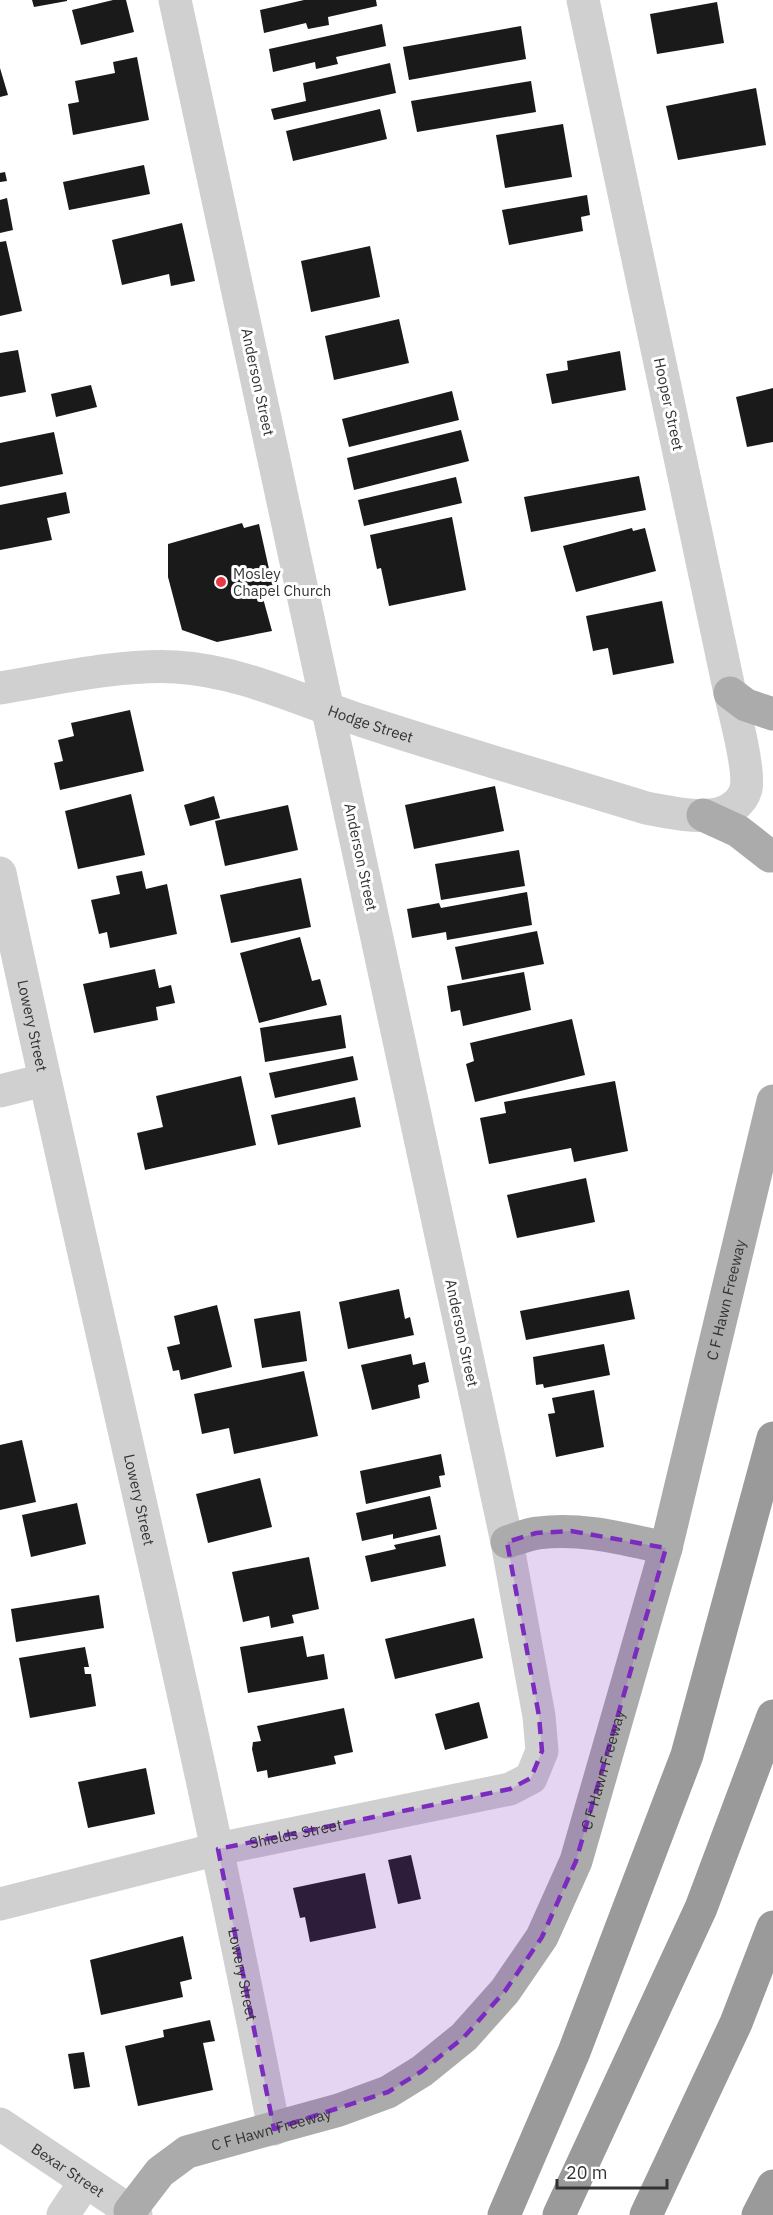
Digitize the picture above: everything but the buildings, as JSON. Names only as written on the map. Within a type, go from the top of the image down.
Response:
[{"type":"highway","points":[[504,2215],[574,2052],[687,1755],[773,1438]]},
{"type":"highway","points":[[559,2215],[701,1908],[773,1716]]},
{"type":"highway","points":[[646,2215],[735,2023],[773,1927]]},
{"type":"highway","points":[[758,2215],[773,2186]]},
{"type":"main road","points":[[730,693],[746,705],[773,714]]},
{"type":"main road","points":[[735,806],[772,859]]},
{"type":"main road","points":[[703,815],[738,831],[772,859]]},
{"type":"main road","name":"C F Hawn Freeway","points":[[133,2213],[160,2172],[187,2152],[339,2110],[388,2092],[422,2071],[465,2037],[505,1991],[542,1937],[576,1861],[666,1548],[773,1101]]},
{"type":"main road","points":[[507,1542],[536,1533],[571,1531],[607,1535],[666,1548]]},
{"type":"street","name":"Anderson Street","points":[[176,0],[507,1542],[539,1716]]},
{"type":"street","name":"Hooper Street","points":[[583,0],[746,773],[746,790],[735,806]]},
{"type":"street","name":"Hodge Street","points":[[0,688],[133,668],[176,668],[212,672],[249,681],[362,721],[646,808],[703,815],[726,812],[735,806]]},
{"type":"street","name":"Lowery Street","points":[[0,873],[44,1080],[218,1849],[274,2129]]},
{"type":"street","points":[[0,1091],[44,1080]]},
{"type":"street","name":"Shields Street","points":[[0,1904],[218,1849],[510,1789],[531,1778],[542,1751],[539,1716]]},
{"type":"street","name":"Bexar Street","points":[[0,2124],[133,2213]]},
{"type":"street","points":[[63,2215],[85,2182]]},
{"type":"highlighted area","points":[[571,1531],[666,1548],[576,1861],[542,1937],[505,1991],[464,2037],[422,2071],[388,2092],[274,2129],[218,1849],[510,1789],[531,1778],[542,1751],[539,1716],[507,1542],[536,1533]]},
{"type":"place","name":"Mosley Chapel Church","points":[[221,582]]}]
